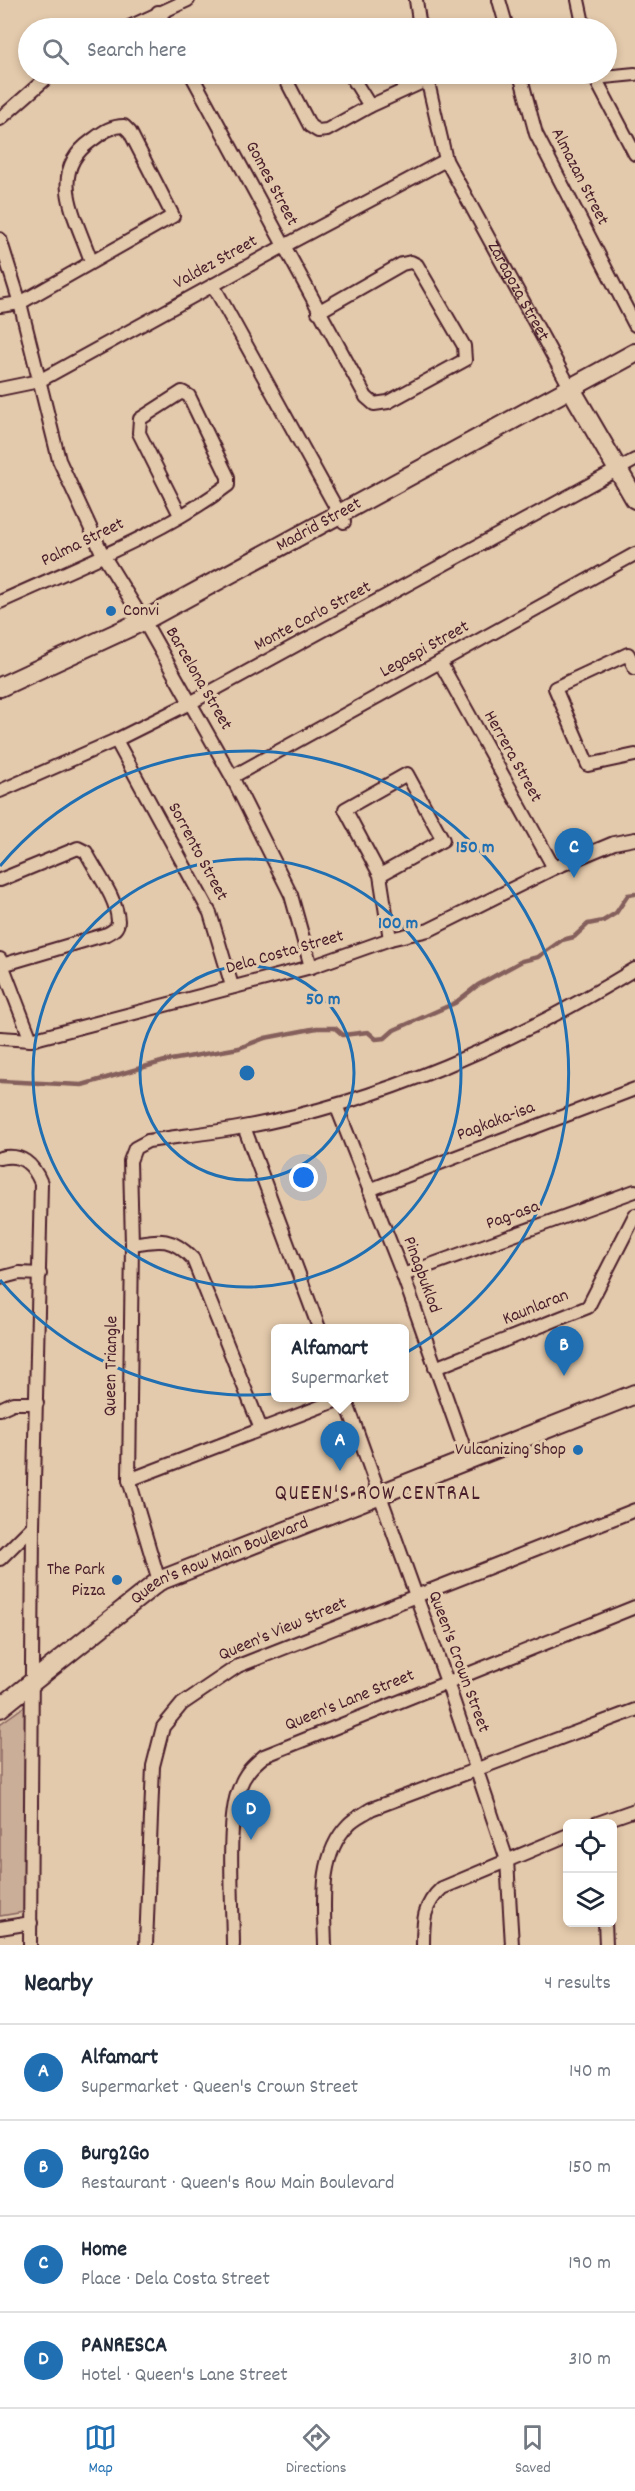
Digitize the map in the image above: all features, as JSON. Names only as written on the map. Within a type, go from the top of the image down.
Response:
[{"type":"street","points":[[146,18],[188,0]]},
{"type":"street","points":[[416,0],[419,18]]},
{"type":"street","points":[[499,0],[504,18]]},
{"type":"street","points":[[578,0],[582,18]]},
{"type":"street","points":[[158,12],[161,18]]},
{"type":"street","points":[[617,75],[635,74]]},
{"type":"street","points":[[0,118],[39,84]]},
{"type":"street","name":"Gomes Street","points":[[196,84],[318,312],[366,397],[374,404],[388,402],[465,360],[464,346],[417,266],[411,262],[402,264],[318,312]]},
{"type":"street","points":[[288,84],[310,126],[318,131],[327,130],[412,84]]},
{"type":"street","points":[[356,84],[370,106]]},
{"type":"street","name":"Zaragoza Street","points":[[428,84],[446,160],[573,392],[627,465],[635,499]]},
{"type":"street","name":"Almazan Street","points":[[523,84],[536,134],[635,325]]},
{"type":"street","points":[[598,84],[635,154]]},
{"type":"street","points":[[0,306],[20,303],[173,216],[130,132],[124,126],[108,128],[78,150],[68,170],[65,185],[91,261]]},
{"type":"street","name":"Valdez Street","points":[[0,389],[39,381],[446,160]]},
{"type":"street","name":"Barcelona Street","points":[[0,239],[20,303],[59,460],[103,555],[232,777],[291,895],[311,967]]},
{"type":"street","points":[[213,285],[341,517]]},
{"type":"street","name":"Madrid Street","points":[[573,392],[635,353]]},
{"type":"street","name":"Madrid Street","points":[[0,695],[145,624],[573,392],[635,362]]},
{"type":"street","name":"Palma Street","points":[[0,602],[103,555],[180,515],[228,485],[228,477],[189,396],[182,392],[140,419],[139,433],[180,515]]},
{"type":"street","name":"Monte Carlo Street","points":[[0,791],[116,740],[190,703],[627,465]]},
{"type":"street","name":"Legaspi Street","points":[[232,777],[635,554]]},
{"type":"street","name":"Madrid Street","points":[[0,687],[145,624]]},
{"type":"street","points":[[635,668],[628,654],[555,688],[588,765],[635,754]]},
{"type":"street","name":"Herrera Street","points":[[440,662],[554,868]]},
{"type":"street","name":"Sorrento Street","points":[[116,740],[210,913],[232,986]]},
{"type":"street","points":[[380,874],[443,840],[407,774],[345,809],[380,874],[390,939]]},
{"type":"street","name":"Dela Costa Street","points":[[0,1038],[32,1040],[311,967],[390,939],[429,930],[554,868],[614,843],[635,839]]},
{"type":"street","points":[[0,880],[78,848],[86,852],[112,901],[118,921],[116,929],[107,934],[1,962],[32,1040]]},
{"type":"street","points":[[317,1324],[244,1127],[336,1105],[500,1043],[594,994],[635,969]]},
{"type":"street","name":"Pagkaka-isa","points":[[369,1190],[635,1089]]},
{"type":"street","name":"Pinagbuklod","points":[[336,1105],[403,1275],[468,1459]]},
{"type":"street","name":"Queen Triangle","points":[[159,1581],[129,1480],[132,1244],[130,1161],[135,1148],[148,1141],[244,1127]]},
{"type":"street","points":[[0,1158],[20,1158],[27,1162],[34,1167],[41,1183],[38,1403],[33,1526],[30,1945]]},
{"type":"street","name":"Pag-asa","points":[[403,1275],[635,1191]]},
{"type":"street","name":"Kaunlaran","points":[[435,1368],[588,1307],[635,1215]]},
{"type":"street","points":[[132,1244],[154,1240],[177,1243],[193,1258],[261,1429]]},
{"type":"street","points":[[0,1278],[19,1273],[40,1274]]},
{"type":"street","name":"Queen's Row Main Boulevard","points":[[0,1708],[159,1581],[635,1394]]},
{"type":"street","points":[[129,1480],[333,1402]]},
{"type":"street","name":"Queen's Crown Street","points":[[345,1402],[447,1682],[507,1860],[512,1945]]},
{"type":"street","points":[[0,1409],[13,1403],[38,1403]]},
{"type":"street","name":"Queen's View Street","points":[[146,1945],[153,1766],[164,1727],[182,1704],[207,1684],[238,1666],[635,1510]]},
{"type":"street","points":[[0,1559],[33,1526]]},
{"type":"street","name":"Queen's Lane Street","points":[[233,1945],[233,1819],[238,1791],[248,1770],[264,1756],[635,1607]]},
{"type":"street","points":[[325,1945],[327,1869],[333,1845],[349,1824],[371,1809],[635,1710]]},
{"type":"street","points":[[609,1819],[635,1810]]},
{"type":"street","points":[[423,1945],[424,1911],[432,1897],[442,1888],[563,1837]]},
{"type":"street","points":[[0,1928],[31,1923]]},
{"type":"street","points":[[605,1927],[606,1945]]},
{"type":"shaded area","points":[[25,1706],[24,1912],[0,1916],[0,1724]]},
{"type":"waterway","points":[[0,1081],[82,1085],[165,1061],[239,1048],[265,1038],[317,1028],[335,1028],[343,1035],[368,1032],[376,1039],[385,1038],[394,1030],[455,1003],[478,985],[522,961],[538,957],[562,940],[574,937],[588,924],[603,921],[616,913],[628,895],[635,894]]},
{"type":"place","name":"Convi","points":[[111,611]]},
{"type":"place","name":"Home","points":[[574,878]]},
{"type":"place","name":"Burg2Go","points":[[564,1376]]},
{"type":"place","name":"Vulcanizing Shop","points":[[578,1450]]},
{"type":"place","name":"Alfamart","points":[[340,1471]]},
{"type":"place","name":"The Park Pizza","points":[[117,1580]]},
{"type":"place","name":"PANRESCA","points":[[251,1840]]},
{"type":"district","name":"QUEEN'S ROW CENTRAL","points":[[378,1495]]}]
